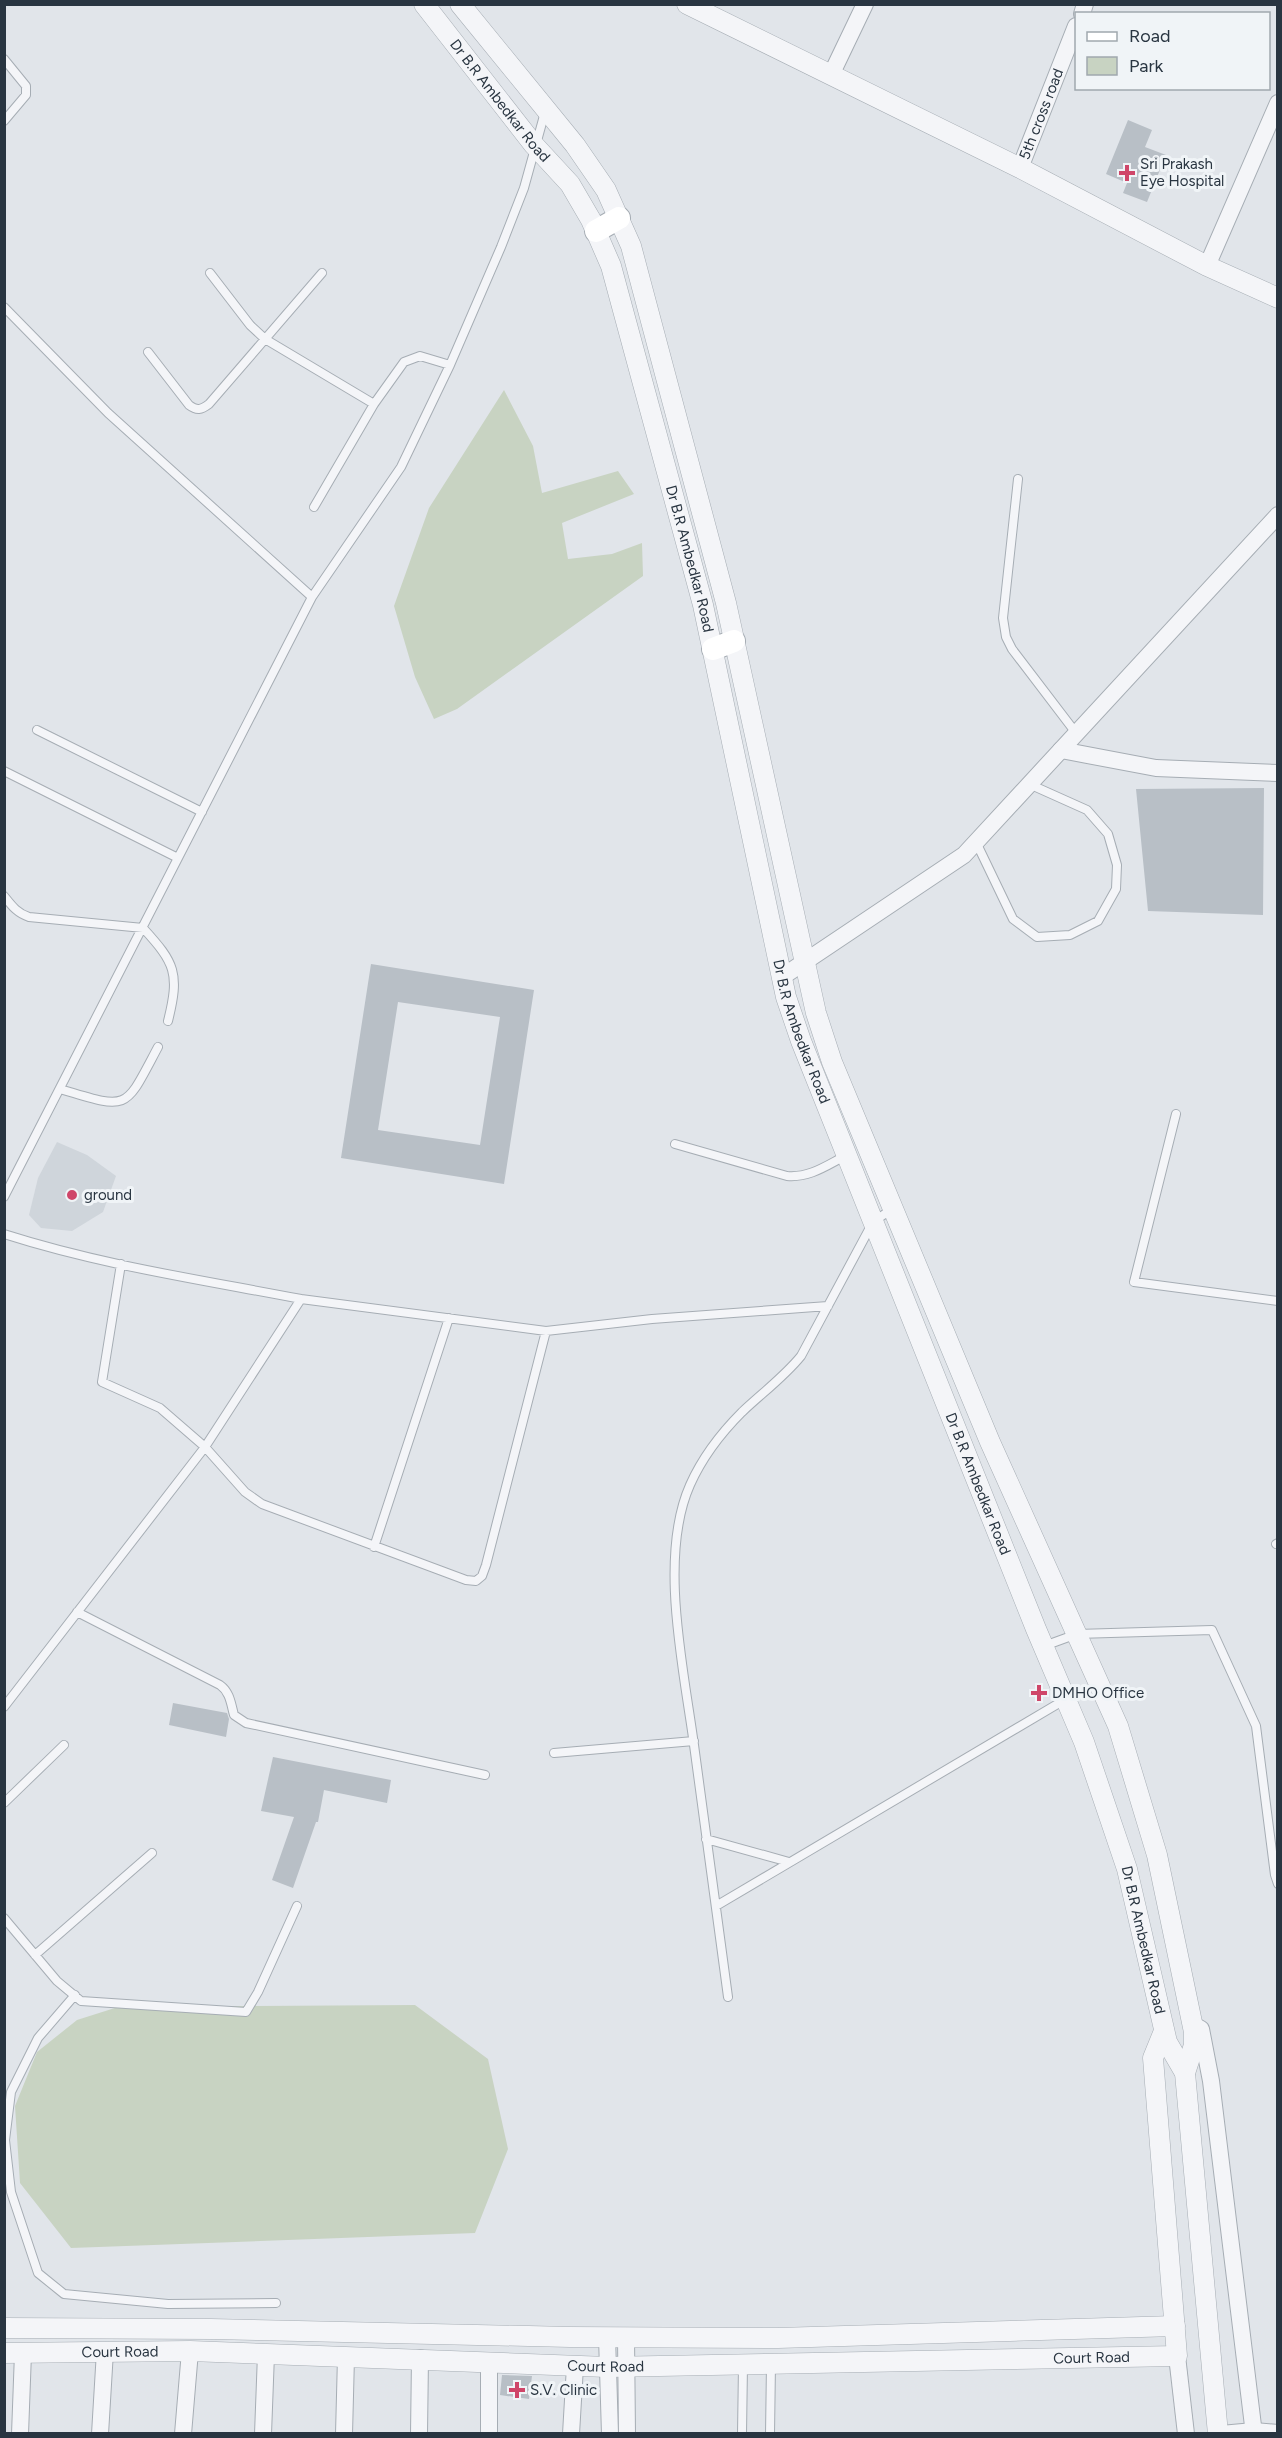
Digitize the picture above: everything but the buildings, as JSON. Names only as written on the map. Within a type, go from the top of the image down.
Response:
[{"type":"main road","points":[[596,231],[620,218]]},
{"type":"main road","points":[[713,649],[734,641]]},
{"type":"street","name":"Dr B.R Ambedkar Road","points":[[424,4],[534,146],[570,184],[596,231],[611,266],[703,605],[782,977],[801,1041],[1090,1760],[1127,1869],[1167,2042],[1186,2081]]},
{"type":"street","name":"Dr B.R Ambedkar Road","points":[[460,4],[585,159],[606,190],[631,246],[734,641],[816,1014],[832,1062],[892,1209],[990,1442],[1114,1715],[1132,1767],[1157,1855],[1192,2024],[1194,2045],[1186,2081],[1220,2433]]},
{"type":"street","points":[[687,4],[1020,168],[1207,266],[1278,298]]},
{"type":"street","points":[[831,75],[865,4]]},
{"type":"street","name":"5th cross road","points":[[1020,168],[1075,31]]},
{"type":"street","points":[[1207,266],[1278,103]]},
{"type":"street","points":[[782,977],[964,855],[1278,515]]},
{"type":"street","points":[[1061,750],[1155,768],[1278,773]]},
{"type":"street","points":[[1192,2024],[1201,2029],[1211,2081],[1254,2432]]},
{"type":"street","points":[[1164,2031],[1152,2058],[1177,2356],[1186,2433]]},
{"type":"street","name":"Court Road","points":[[4,2328],[223,2329],[778,2338],[1175,2326]]},
{"type":"street","points":[[610,2433],[617,2337]]},
{"type":"street","points":[[100,2433],[105,2351]]},
{"type":"street","points":[[183,2433],[190,2351]]},
{"type":"street","name":"Court Road","points":[[14,2353],[190,2351],[616,2367],[1177,2356]]},
{"type":"street","points":[[14,2353],[20,2433]]},
{"type":"street","points":[[263,2433],[266,2354]]},
{"type":"street","points":[[344,2433],[346,2357]]},
{"type":"street","points":[[418,2433],[420,2358]]},
{"type":"street","points":[[489,2362],[489,2433]]},
{"type":"street","points":[[571,2433],[575,2366]]},
{"type":"street","points":[[616,2367],[627,2433]]},
{"type":"street","points":[[1220,2433],[1278,2433]]},
{"type":"lane","points":[[4,58],[26,87],[26,95],[4,121]]},
{"type":"lane","points":[[4,1197],[312,597],[401,467],[450,365],[509,227],[524,188],[546,110]]},
{"type":"lane","points":[[210,273],[250,325],[265,339],[374,404]]},
{"type":"lane","points":[[148,352],[189,405],[195,409],[202,409],[209,404],[322,273]]},
{"type":"lane","points":[[4,307],[108,413],[312,597]]},
{"type":"lane","points":[[314,507],[374,404],[404,363],[420,356],[450,365]]},
{"type":"lane","points":[[1018,478],[1003,618],[1006,637],[1012,649],[1076,733]]},
{"type":"lane","points":[[37,730],[202,812]]},
{"type":"lane","points":[[4,771],[178,858]]},
{"type":"lane","points":[[976,842],[1013,919],[1037,937],[1070,935],[1098,921],[1116,889],[1117,865],[1108,834],[1088,810],[1029,784]]},
{"type":"lane","points":[[4,896],[12,907],[29,917],[143,928],[164,951],[175,979],[174,999],[168,1021]]},
{"type":"lane","points":[[60,1089],[106,1103],[125,1100],[133,1093],[158,1047]]},
{"type":"lane","points":[[1176,1114],[1134,1282],[1278,1301]]},
{"type":"lane","points":[[675,1144],[787,1176],[799,1177],[809,1175],[847,1155]]},
{"type":"lane","points":[[728,1997],[679,1630],[675,1569],[680,1515],[689,1487],[702,1461],[725,1429],[790,1370],[801,1356],[873,1222],[892,1209]]},
{"type":"lane","points":[[4,1234],[45,1247],[121,1264],[301,1299],[546,1331],[652,1319],[828,1306]]},
{"type":"lane","points":[[121,1264],[102,1382],[160,1408],[205,1446],[245,1492],[262,1504],[466,1580],[476,1581],[482,1576],[546,1331]]},
{"type":"lane","points":[[4,1707],[205,1446],[301,1299]]},
{"type":"lane","points":[[374,1546],[449,1318]]},
{"type":"lane","points":[[77,1612],[220,1685],[229,1695],[234,1715],[246,1722],[485,1775]]},
{"type":"lane","points":[[1043,1646],[1077,1634],[1212,1630],[1256,1726],[1278,1884]]},
{"type":"lane","points":[[716,1906],[1066,1698]]},
{"type":"lane","points":[[554,1753],[694,1741]]},
{"type":"lane","points":[[4,1803],[64,1745]]},
{"type":"lane","points":[[706,1839],[789,1862]]},
{"type":"lane","points":[[35,1955],[152,1853]]},
{"type":"lane","points":[[4,1918],[57,1981],[81,2001],[246,2012],[258,1992],[297,1906]]},
{"type":"lane","points":[[75,1995],[38,2038],[11,2092],[5,2140],[11,2192],[38,2273],[64,2294],[168,2304],[276,2302]]},
{"type":"lane","points":[[742,2433],[743,2364]]},
{"type":"lane","points":[[770,2433],[771,2364]]},
{"type":"shaded area","name":"ground","points":[[57,1142],[87,1155],[116,1176],[103,1212],[72,1231],[41,1228],[29,1215],[38,1178]]},
{"type":"green space","points":[[504,390],[533,446],[542,493],[618,471],[634,494],[562,523],[568,559],[612,554],[642,543],[643,576],[457,709],[434,719],[415,677],[394,606],[429,508]]},
{"type":"green space","points":[[415,2005],[488,2059],[508,2149],[475,2233],[71,2248],[20,2183],[15,2106],[37,2052],[77,2020],[118,2007]]},
{"type":"place","name":"Sri Prakash Eye Hospital","points":[[1127,173]]},
{"type":"place","name":"ground","points":[[72,1195]]},
{"type":"place","name":"DMHO Office","points":[[1039,1693]]},
{"type":"place","name":"S.V. Clinic","points":[[517,2390]]}]
